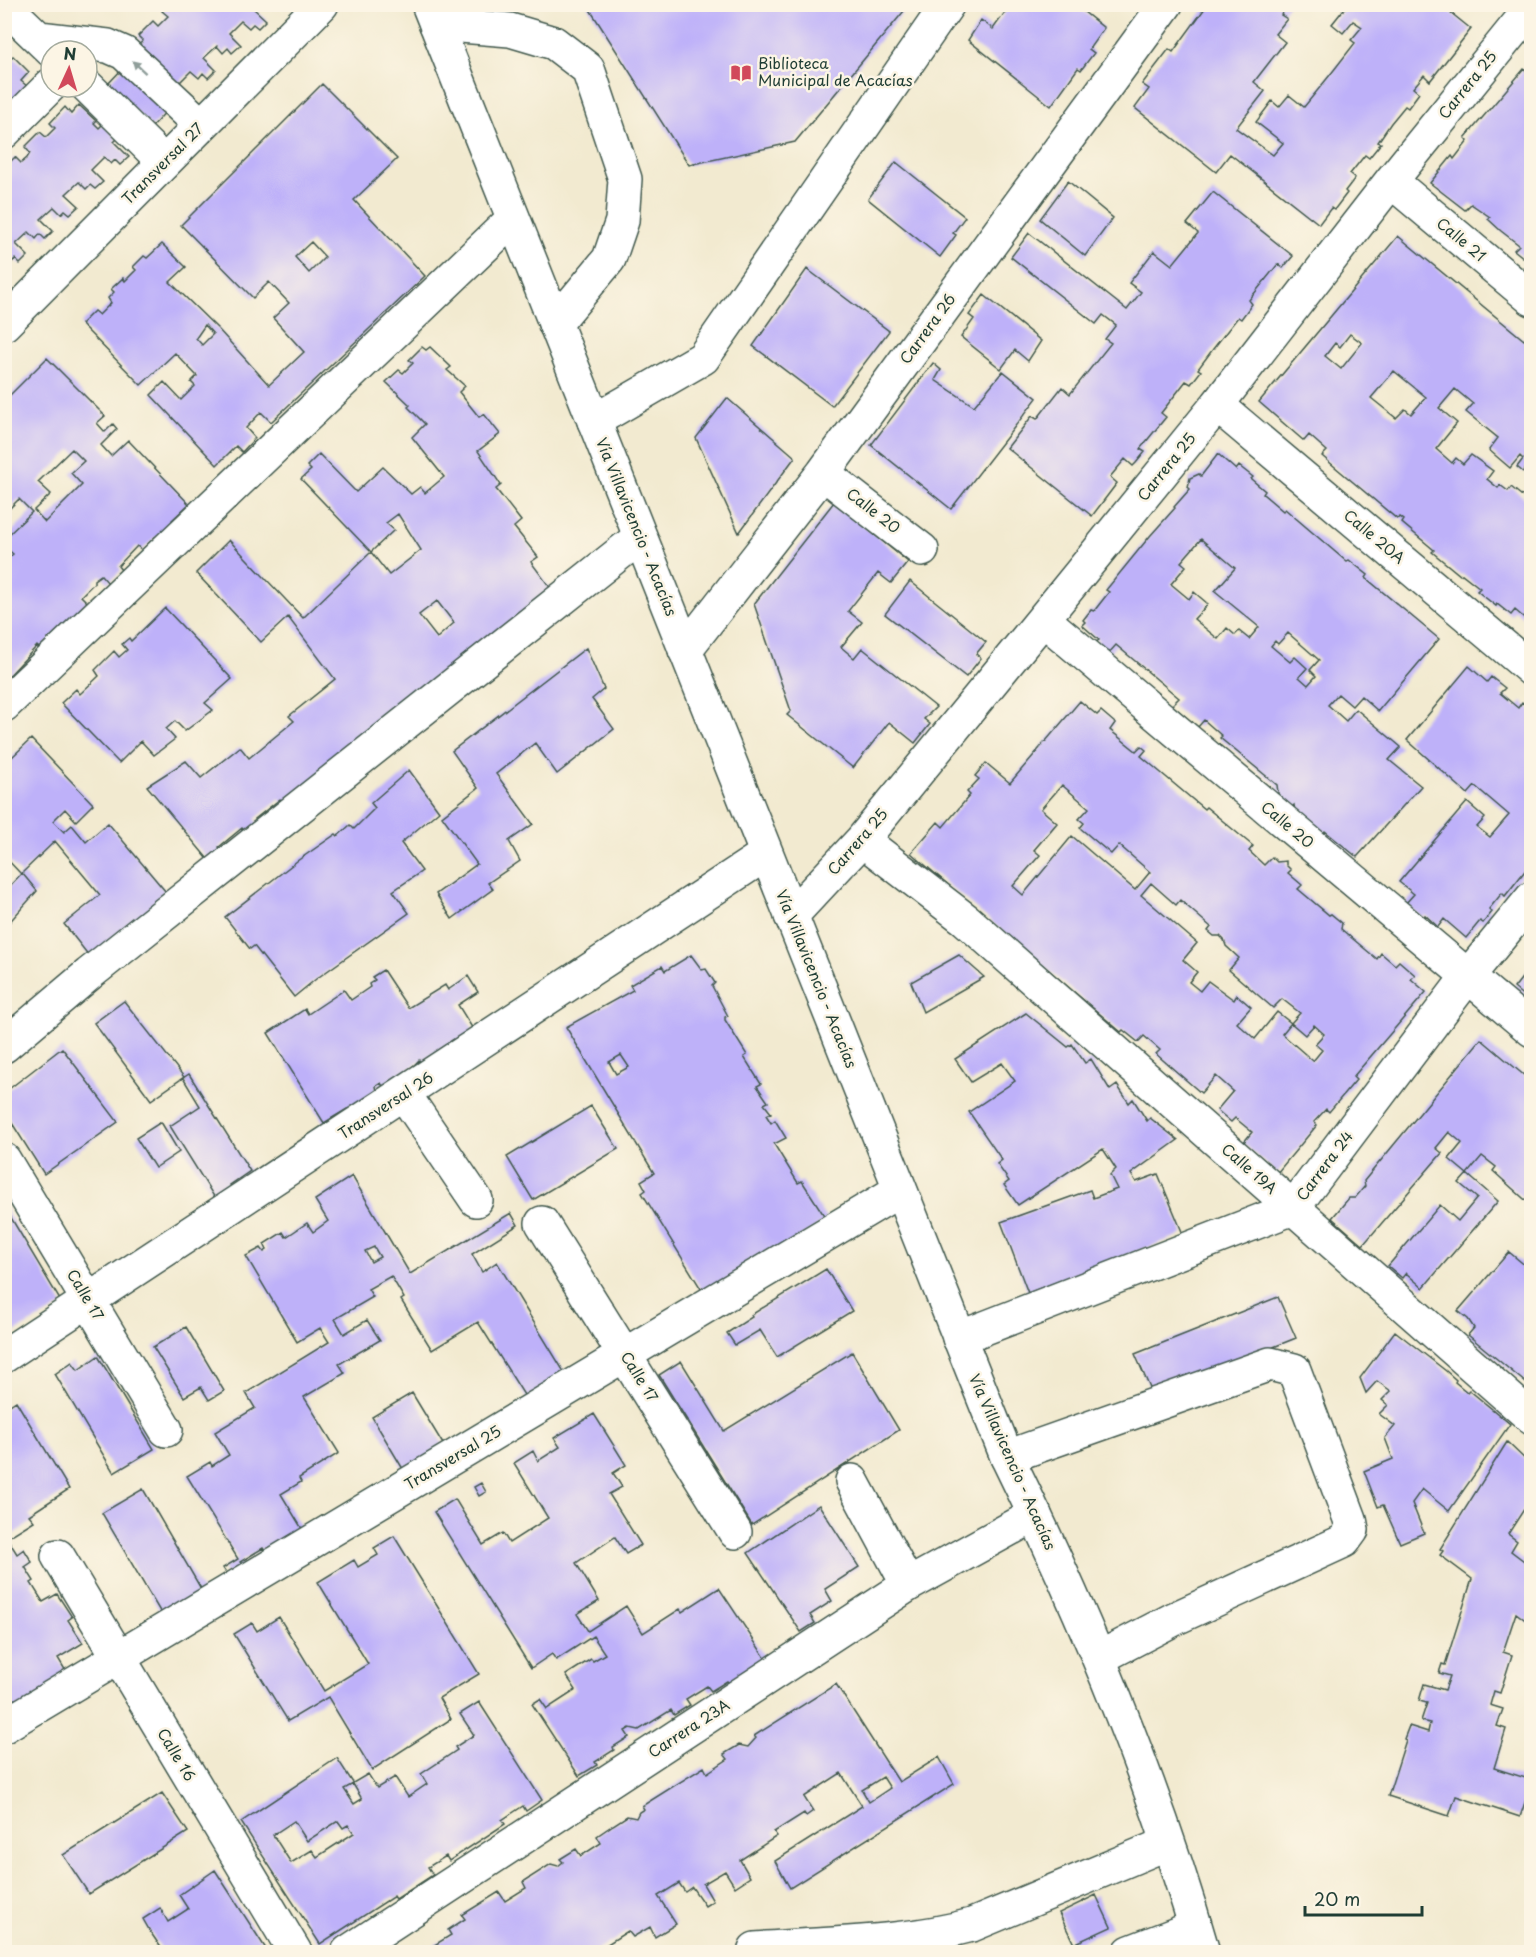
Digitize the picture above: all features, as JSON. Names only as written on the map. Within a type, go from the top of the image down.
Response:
[{"type":"street","name":"Transversal 27","points":[[4,324],[322,4]]},
{"type":"street","points":[[594,421],[702,358],[948,4]]},
{"type":"street","name":"Carrera 26","points":[[685,650],[823,473],[1166,4]]},
{"type":"street","points":[[4,5],[40,39]]},
{"type":"street","name":"Carrera 25","points":[[791,916],[862,840],[1043,620],[1217,405],[1391,181],[1532,7]]},
{"type":"street","points":[[432,14],[543,39],[554,43],[588,69],[626,179],[622,221],[609,259],[555,324]]},
{"type":"street","name":"Vía Villavicencio - Acacías","points":[[432,14],[1006,1457],[1035,1515],[1099,1658],[1168,1843],[1199,1940]]},
{"type":"street","points":[[99,47],[108,46],[124,53],[201,125]]},
{"type":"street","points":[[4,132],[39,97]]},
{"type":"street","points":[[99,98],[164,162]]},
{"type":"street","name":"Calle 21","points":[[1391,181],[1532,299]]},
{"type":"street","points":[[4,705],[513,219]]},
{"type":"street","name":"Calle 20A","points":[[1217,405],[1532,670]]},
{"type":"street","name":"Calle 20","points":[[823,473],[922,550]]},
{"type":"street","points":[[4,1046],[89,974],[640,537]]},
{"type":"street","name":"Calle 20","points":[[1043,620],[1532,1030]]},
{"type":"street","name":"Calle 19A","points":[[862,840],[966,920],[1532,1418]]},
{"type":"street","name":"Transversal 26","points":[[4,1356],[766,855]]},
{"type":"street","name":"Carrera 24","points":[[959,1338],[1293,1208],[1468,976],[1532,898]]},
{"type":"street","points":[[404,1094],[476,1200]]},
{"type":"street","name":"Calle 17","points":[[4,1160],[166,1430]]},
{"type":"street","name":"Transversal 25","points":[[4,1726],[900,1190]]},
{"type":"street","name":"Calle 17","points":[[542,1223],[735,1532]]},
{"type":"street","points":[[1006,1457],[1270,1364],[1294,1370],[1350,1519],[1352,1530],[1344,1541],[1176,1618],[1099,1658]]},
{"type":"street","points":[[852,1481],[908,1585]]},
{"type":"street","name":"Carrera 23A","points":[[348,1953],[908,1585],[1035,1515]]},
{"type":"street","name":"Calle 16","points":[[58,1556],[295,1953]]},
{"type":"street","points":[[755,1949],[943,1933],[972,1925],[1168,1843]]},
{"type":"street","points":[[1130,1953],[1199,1940]]},
{"type":"building","points":[[170,4],[258,4],[254,9],[266,20],[258,28],[253,24],[249,28],[241,21],[229,33],[241,45],[232,53],[228,48],[223,53],[217,46],[204,58],[216,70],[208,78],[203,73],[199,78],[191,71],[179,83],[159,70],[162,66],[154,58],[152,60],[138,45],[143,41],[138,36],[153,21],[158,26],[168,16],[162,11]]},
{"type":"building","points":[[999,4],[1074,4],[1104,28],[1089,49],[1094,53],[1081,70],[1078,68],[1051,106],[968,40],[981,20],[993,29],[1006,11]]},
{"type":"building","points":[[1208,4],[1289,4],[1281,15],[1287,19],[1275,34],[1285,42],[1254,82],[1265,91],[1236,128],[1273,155],[1283,143],[1256,122],[1272,101],[1279,107],[1289,95],[1304,107],[1355,43],[1351,40],[1362,27],[1353,21],[1343,33],[1332,24],[1348,4],[1440,4],[1471,29],[1430,81],[1424,75],[1413,88],[1419,93],[1408,108],[1405,106],[1391,123],[1378,142],[1381,143],[1369,158],[1365,155],[1350,174],[1355,178],[1345,191],[1347,193],[1334,210],[1331,208],[1319,224],[1230,154],[1216,172],[1135,108],[1149,89],[1142,84],[1169,49],[1173,52]]},
{"type":"building","name":"Biblioteca Municipal de Acacías","points":[[587,5],[909,5],[795,142],[689,165]]},
{"type":"building","points":[[4,44],[10,50],[7,53],[29,72],[21,81],[28,87],[12,102],[7,97],[4,100]]},
{"type":"building","points":[[124,67],[168,109],[152,127],[107,85]]},
{"type":"building","points":[[1524,69],[1532,76],[1532,259],[1529,262],[1514,250],[1519,245],[1488,219],[1490,217],[1471,204],[1465,210],[1430,183],[1452,156],[1454,159],[1468,141],[1465,138]]},
{"type":"building","points":[[322,84],[397,159],[354,200],[425,276],[271,422],[261,412],[246,428],[255,438],[242,452],[236,446],[217,465],[151,395],[164,382],[181,400],[195,386],[191,382],[197,376],[175,353],[141,385],[81,324],[94,311],[99,315],[111,303],[108,298],[114,292],[111,289],[123,278],[125,281],[136,270],[133,267],[144,256],[147,258],[162,244],[186,267],[170,282],[218,329],[269,385],[304,352],[273,318],[289,303],[269,282],[253,298],[181,225]],"holes":[[[311,242],[325,257],[309,273],[295,257]],[[205,325],[213,334],[202,345],[196,338]]]},
{"type":"building","points":[[79,105],[96,121],[94,123],[99,128],[103,124],[117,139],[114,142],[129,157],[120,165],[115,160],[111,164],[104,157],[91,170],[103,182],[95,189],[90,185],[86,189],[79,182],[66,194],[79,206],[70,214],[65,210],[61,214],[54,207],[41,219],[53,231],[45,239],[40,234],[36,239],[29,232],[16,244],[28,256],[20,264],[15,259],[11,263],[4,257],[4,168],[15,157],[21,163],[27,158],[30,153],[25,147],[40,132],[46,137],[55,128],[50,123],[65,107],[71,114]]},
{"type":"building","points":[[896,162],[965,217],[953,233],[956,235],[940,257],[868,199]]},
{"type":"building","points":[[1068,181],[1113,218],[1085,256],[1040,219]]},
{"type":"building","points":[[1213,192],[1293,256],[1283,268],[1278,264],[1249,300],[1252,304],[1241,319],[1238,317],[1198,369],[1201,371],[1191,384],[1186,381],[1161,413],[1166,417],[1140,449],[1145,452],[1136,463],[1133,466],[1125,459],[1110,477],[1117,483],[1092,516],[1007,448],[1032,416],[1037,419],[1062,387],[1070,394],[1111,343],[1105,339],[1116,325],[1103,315],[1096,324],[1011,257],[1029,233],[1127,310],[1141,292],[1129,283],[1154,251],[1172,265],[1198,233],[1187,224]]},
{"type":"building","points":[[1398,236],[1524,340],[1526,338],[1532,343],[1532,462],[1523,472],[1517,467],[1523,459],[1520,456],[1510,468],[1489,450],[1498,438],[1466,412],[1473,404],[1455,389],[1439,408],[1457,423],[1436,449],[1452,463],[1456,458],[1463,464],[1471,455],[1493,471],[1487,479],[1498,488],[1500,485],[1508,491],[1511,487],[1532,504],[1532,632],[1525,627],[1529,622],[1515,610],[1511,615],[1477,591],[1480,588],[1432,552],[1434,550],[1402,523],[1404,520],[1400,517],[1397,519],[1322,456],[1327,451],[1309,435],[1304,441],[1259,402]],"holes":[[[1350,334],[1362,343],[1341,369],[1325,356],[1335,343],[1340,347]],[[1394,371],[1426,397],[1411,414],[1405,409],[1396,418],[1371,398]]]},
{"type":"building","points":[[807,269],[889,331],[832,406],[753,346]]},
{"type":"building","points":[[984,295],[1041,341],[1028,361],[1015,350],[1001,369],[961,337],[974,319],[969,315]]},
{"type":"building","points":[[422,347],[426,350],[430,347],[451,367],[447,370],[465,386],[459,392],[479,417],[484,414],[500,434],[478,451],[501,485],[496,489],[521,521],[514,527],[538,557],[531,562],[552,590],[284,805],[280,799],[255,819],[259,826],[248,835],[242,828],[219,847],[226,854],[212,864],[147,786],[186,761],[201,778],[240,747],[249,758],[294,721],[289,716],[335,679],[288,617],[261,642],[196,573],[229,540],[303,618],[371,552],[301,479],[311,470],[307,466],[319,454],[356,492],[383,467],[411,494],[420,487],[425,493],[444,477],[412,437],[425,424],[408,407],[410,405],[386,382],[399,370],[403,373],[413,363],[409,360]],"holes":[[[398,514],[421,550],[389,575],[371,552],[394,530],[386,523]],[[437,601],[454,623],[437,638],[419,615]]]},
{"type":"building","points":[[47,358],[105,416],[97,423],[105,432],[113,424],[117,429],[101,445],[111,456],[128,440],[189,504],[172,520],[175,524],[159,541],[155,537],[142,550],[137,546],[118,566],[121,570],[108,583],[101,575],[94,580],[94,583],[81,596],[88,603],[40,649],[37,646],[4,681],[4,562],[13,554],[4,546],[4,539],[32,512],[19,499],[4,514],[4,401]],"holes":[[[72,449],[84,461],[71,473],[82,485],[45,522],[34,510],[51,494],[38,482]]]},
{"type":"building","points":[[933,363],[941,370],[935,380],[974,406],[1003,371],[1037,398],[951,509],[871,445]]},
{"type":"building","points":[[727,398],[795,457],[739,533],[696,438]]},
{"type":"building","points":[[1218,454],[1236,470],[1239,466],[1265,491],[1263,494],[1283,511],[1285,509],[1347,562],[1349,560],[1368,575],[1366,578],[1439,639],[1378,711],[1361,696],[1352,706],[1338,694],[1328,705],[1346,721],[1356,709],[1401,747],[1389,760],[1421,786],[1357,857],[1325,831],[1322,835],[1295,812],[1294,805],[1291,808],[1279,801],[1277,785],[1220,738],[1222,736],[1204,720],[1198,727],[1172,705],[1179,698],[1116,645],[1108,654],[1095,643],[1099,640],[1082,625],[1091,610],[1094,611],[1109,592],[1106,590],[1190,489],[1188,487],[1190,478],[1199,474],[1201,476]],"holes":[[[1201,539],[1235,568],[1215,591],[1259,627],[1249,639],[1239,631],[1235,635],[1227,628],[1218,639],[1194,619],[1208,604],[1194,592],[1189,599],[1171,584],[1186,566],[1181,562]],[[1288,633],[1319,660],[1310,670],[1316,676],[1308,685],[1299,677],[1307,668],[1295,657],[1290,662],[1271,646],[1275,641],[1278,644]]]},
{"type":"building","points":[[834,502],[908,562],[891,583],[878,573],[848,611],[862,622],[841,647],[854,658],[862,648],[936,707],[924,719],[930,724],[915,743],[889,722],[853,768],[787,715],[791,711],[754,604]]},
{"type":"building","points":[[910,581],[986,642],[976,654],[981,658],[966,677],[885,614]]},
{"type":"building","points":[[165,608],[232,679],[205,703],[213,710],[185,731],[175,721],[166,729],[175,739],[154,755],[141,741],[119,763],[61,703],[76,689],[80,694],[99,676],[95,670],[114,651],[119,657],[127,650],[122,644],[129,638],[131,641]]},
{"type":"building","points":[[586,648],[604,689],[592,699],[614,729],[557,774],[535,743],[496,774],[533,824],[509,841],[520,861],[488,883],[493,889],[452,919],[436,894],[477,864],[442,816],[478,788],[452,751]]},
{"type":"building","points":[[1469,666],[1487,682],[1491,677],[1505,688],[1500,693],[1518,708],[1522,702],[1532,710],[1532,862],[1505,896],[1502,893],[1489,909],[1492,912],[1483,923],[1480,921],[1466,938],[1444,919],[1438,927],[1425,915],[1423,918],[1405,904],[1414,894],[1399,882],[1467,802],[1485,818],[1477,827],[1490,837],[1509,815],[1475,786],[1468,794],[1407,740]]},
{"type":"building","points":[[1080,701],[1097,715],[1101,711],[1115,723],[1110,730],[1136,751],[1141,746],[1146,750],[1141,756],[1204,809],[1206,807],[1253,846],[1249,851],[1264,865],[1272,857],[1277,862],[1286,861],[1286,865],[1291,870],[1288,873],[1302,885],[1298,889],[1342,923],[1341,929],[1377,959],[1381,953],[1395,965],[1399,961],[1415,975],[1411,979],[1426,992],[1353,1077],[1356,1080],[1329,1112],[1326,1109],[1314,1122],[1317,1125],[1277,1173],[1243,1143],[1252,1132],[1235,1118],[1231,1122],[1217,1110],[1233,1091],[1216,1076],[1201,1093],[1156,1054],[1160,1050],[1144,1036],[1138,1042],[1123,1030],[1121,1032],[911,853],[938,822],[943,827],[970,795],[967,792],[979,779],[975,776],[986,763],[1010,783]],"holes":[[[1062,785],[1089,808],[1079,819],[1084,823],[1080,828],[1111,854],[1119,845],[1150,872],[1135,890],[1072,836],[1023,895],[1013,886],[1040,855],[1034,850],[1057,823],[1041,809]],[[1151,883],[1176,905],[1180,900],[1211,927],[1208,931],[1224,940],[1226,946],[1239,958],[1229,970],[1273,1008],[1282,999],[1300,1013],[1291,1023],[1277,1012],[1255,1039],[1237,1023],[1251,1007],[1237,995],[1234,1000],[1208,981],[1200,991],[1189,982],[1197,972],[1183,960],[1197,943],[1141,895]],[[1291,1023],[1305,1035],[1314,1025],[1324,1034],[1315,1044],[1322,1050],[1313,1061],[1282,1034]]]},
{"type":"building","points":[[31,739],[93,804],[76,821],[65,809],[53,821],[64,832],[72,825],[86,842],[108,823],[171,898],[93,961],[64,924],[100,895],[55,841],[21,874],[4,856],[4,756],[7,754],[11,758]]},
{"type":"building","points":[[409,770],[439,811],[401,843],[422,871],[393,891],[409,913],[294,997],[254,946],[250,949],[225,917],[336,834],[338,836],[350,825],[354,829],[375,808],[371,803]]},
{"type":"building","points":[[22,873],[37,891],[6,926],[4,892]]},
{"type":"building","points":[[691,955],[702,970],[706,969],[715,983],[712,986],[728,1016],[725,1020],[747,1055],[744,1057],[761,1084],[757,1086],[768,1102],[764,1104],[771,1113],[766,1115],[771,1123],[775,1120],[786,1138],[774,1144],[798,1183],[802,1181],[827,1220],[706,1297],[642,1193],[646,1190],[641,1181],[654,1173],[566,1027],[633,990],[630,985],[662,966],[665,971]],"holes":[[[621,1055],[629,1067],[616,1074],[609,1062]]]},
{"type":"building","points":[[959,955],[984,977],[923,1012],[911,982]]},
{"type":"building","points":[[1532,965],[1532,1003],[1514,988]]},
{"type":"building","points":[[383,970],[408,1008],[445,985],[448,990],[468,976],[478,992],[458,1005],[476,1034],[423,1069],[419,1060],[387,1093],[381,1083],[376,1086],[377,1091],[350,1114],[347,1109],[324,1123],[268,1033],[305,1009],[308,1014],[344,990],[351,1000],[370,987],[369,984],[375,980],[372,977]]},
{"type":"building","points":[[124,1001],[184,1077],[151,1100],[94,1023]]},
{"type":"building","points":[[1026,1013],[1068,1047],[1072,1044],[1085,1063],[1091,1059],[1110,1090],[1117,1085],[1129,1103],[1133,1099],[1147,1121],[1150,1118],[1178,1140],[1131,1174],[1136,1182],[1158,1174],[1183,1234],[1028,1293],[1001,1222],[1090,1190],[1093,1198],[1117,1189],[1110,1175],[1116,1169],[1103,1149],[1018,1205],[1004,1185],[1009,1181],[997,1164],[1002,1160],[969,1112],[1015,1081],[1002,1063],[971,1082],[955,1059]]},
{"type":"building","points":[[1481,1039],[1532,1082],[1532,1206],[1493,1171],[1496,1167],[1482,1156],[1467,1174],[1449,1159],[1462,1143],[1449,1132],[1436,1148],[1442,1153],[1363,1245],[1332,1218],[1349,1198],[1355,1198],[1365,1186],[1364,1181]]},
{"type":"building","points":[[62,1048],[118,1122],[44,1174],[5,1112],[5,1092]]},
{"type":"building","points":[[189,1074],[250,1171],[230,1185],[235,1192],[218,1203],[170,1126],[200,1106],[183,1078]]},
{"type":"building","points":[[591,1106],[618,1149],[533,1200],[507,1157]]},
{"type":"building","points":[[161,1122],[179,1152],[155,1168],[136,1138]]},
{"type":"building","points":[[1467,1174],[1498,1201],[1423,1288],[1406,1273],[1402,1278],[1388,1266],[1440,1205],[1458,1221],[1477,1198],[1459,1183]]},
{"type":"building","points":[[352,1176],[410,1274],[511,1213],[518,1225],[472,1254],[482,1272],[497,1262],[566,1375],[529,1403],[478,1322],[432,1350],[401,1300],[404,1298],[391,1276],[368,1289],[373,1297],[335,1319],[344,1334],[367,1320],[380,1340],[339,1364],[345,1373],[304,1397],[339,1453],[299,1478],[301,1482],[281,1494],[304,1532],[267,1554],[263,1548],[240,1562],[246,1571],[231,1580],[223,1568],[238,1559],[187,1476],[210,1462],[212,1466],[229,1455],[215,1432],[255,1408],[246,1393],[329,1342],[320,1328],[297,1342],[246,1256],[261,1248],[264,1252],[267,1250],[264,1244],[283,1232],[286,1237],[307,1223],[313,1232],[328,1221],[315,1200]],"holes":[[[374,1247],[380,1257],[371,1262],[365,1251]]]},
{"type":"building","points":[[4,1206],[63,1305],[4,1338]]},
{"type":"building","points":[[1509,1252],[1527,1267],[1532,1262],[1532,1388],[1468,1335],[1474,1328],[1458,1311]]},
{"type":"building","points":[[826,1269],[852,1311],[777,1357],[760,1330],[735,1345],[727,1333],[752,1317],[751,1315]]},
{"type":"building","points":[[1278,1297],[1296,1338],[1153,1395],[1135,1354]]},
{"type":"building","points":[[186,1327],[224,1391],[209,1400],[201,1387],[184,1397],[153,1347]]},
{"type":"building","points":[[1395,1331],[1446,1371],[1467,1392],[1469,1390],[1510,1424],[1449,1511],[1422,1489],[1412,1503],[1424,1533],[1400,1543],[1383,1505],[1378,1507],[1364,1471],[1393,1459],[1385,1438],[1395,1426],[1379,1414],[1388,1405],[1382,1400],[1391,1391],[1377,1381],[1366,1393],[1360,1378]]},
{"type":"building","points":[[852,1352],[899,1430],[752,1525],[659,1375],[681,1361],[724,1431]]},
{"type":"building","points":[[98,1356],[154,1449],[114,1473],[55,1374],[72,1362],[78,1370]]},
{"type":"building","points":[[412,1393],[446,1449],[403,1469],[372,1417]]},
{"type":"building","points":[[16,1401],[69,1489],[29,1515],[34,1521],[10,1536],[4,1527],[4,1409]]},
{"type":"building","points":[[594,1414],[626,1465],[613,1473],[622,1487],[609,1494],[641,1545],[626,1554],[615,1537],[576,1563],[599,1601],[577,1614],[588,1631],[626,1606],[643,1633],[680,1609],[682,1612],[719,1588],[766,1659],[729,1683],[727,1681],[711,1691],[707,1686],[686,1699],[690,1705],[674,1715],[671,1710],[639,1730],[630,1728],[625,1731],[629,1737],[595,1762],[597,1765],[579,1776],[532,1704],[540,1699],[547,1709],[576,1690],[566,1675],[591,1659],[593,1661],[605,1654],[593,1636],[556,1660],[552,1654],[531,1668],[434,1512],[455,1499],[483,1545],[503,1533],[509,1543],[548,1518],[514,1463],[533,1451],[538,1461],[560,1447],[554,1438]]},
{"type":"building","points":[[1507,1442],[1532,1466],[1532,1497],[1508,1534],[1517,1541],[1511,1551],[1532,1567],[1532,1625],[1516,1613],[1503,1652],[1512,1655],[1500,1693],[1494,1691],[1490,1705],[1503,1709],[1497,1726],[1506,1729],[1494,1768],[1532,1780],[1532,1782],[1520,1817],[1456,1796],[1449,1816],[1388,1796],[1409,1726],[1428,1732],[1430,1723],[1421,1721],[1427,1703],[1419,1701],[1424,1684],[1445,1690],[1450,1676],[1439,1673],[1442,1664],[1445,1665],[1472,1579],[1440,1555],[1443,1551],[1440,1549]]},
{"type":"building","points":[[481,1483],[486,1492],[479,1496],[474,1487]]},
{"type":"building","points":[[143,1489],[207,1599],[165,1620],[102,1513]]},
{"type":"building","points":[[819,1505],[859,1567],[825,1589],[832,1601],[810,1615],[815,1623],[801,1632],[748,1553]]},
{"type":"building","points":[[394,1536],[479,1674],[439,1698],[451,1719],[372,1770],[328,1697],[288,1721],[234,1634],[252,1623],[257,1631],[279,1617],[324,1691],[368,1664],[318,1582],[354,1560],[358,1567],[378,1555],[374,1548]]},
{"type":"building","points":[[7,1538],[17,1554],[24,1549],[32,1562],[25,1567],[34,1581],[31,1583],[43,1602],[57,1594],[72,1617],[68,1620],[83,1643],[58,1658],[70,1678],[4,1718],[4,1539]]},
{"type":"building","points":[[836,1684],[899,1782],[939,1757],[954,1784],[790,1888],[775,1861],[862,1806],[841,1773],[804,1797],[813,1811],[806,1816],[804,1813],[774,1832],[777,1836],[740,1860],[750,1877],[735,1887],[725,1871],[703,1884],[713,1901],[705,1906],[692,1887],[685,1892],[679,1883],[658,1896],[676,1924],[655,1937],[650,1927],[633,1937],[628,1931],[595,1952],[423,1952],[451,1935],[448,1930],[465,1919],[462,1915],[499,1892],[505,1901],[526,1888],[523,1882],[551,1864],[558,1866],[563,1862],[560,1859],[576,1849],[581,1856],[601,1843],[597,1836],[627,1816],[636,1818],[644,1809],[642,1806],[704,1767],[707,1773],[728,1759],[724,1754],[739,1745],[748,1747],[756,1738],[754,1736]],"holes":[[[883,1777],[890,1788],[869,1802],[862,1790]]]},
{"type":"building","points":[[479,1702],[542,1800],[526,1811],[523,1806],[502,1820],[505,1824],[449,1861],[446,1856],[428,1867],[433,1875],[396,1899],[394,1896],[320,1944],[241,1822],[337,1758],[353,1783],[368,1774],[377,1788],[395,1777],[408,1797],[427,1784],[421,1774],[457,1750],[455,1747],[474,1735],[460,1714]],"holes":[[[353,1784],[362,1799],[354,1804],[344,1789]],[[294,1821],[307,1841],[338,1821],[343,1828],[348,1825],[354,1833],[317,1857],[312,1850],[291,1863],[273,1835]]]},
{"type":"building","points":[[162,1793],[188,1832],[89,1894],[63,1855]]},
{"type":"building","points":[[215,1870],[268,1952],[164,1952],[151,1933],[143,1919],[160,1908],[168,1922],[188,1909],[179,1895]]},
{"type":"building","points":[[1096,1895],[1111,1927],[1074,1944],[1059,1913]]},
{"type":"place","name":"Biblioteca Municipal de Acacías","points":[[741,73]]}]
